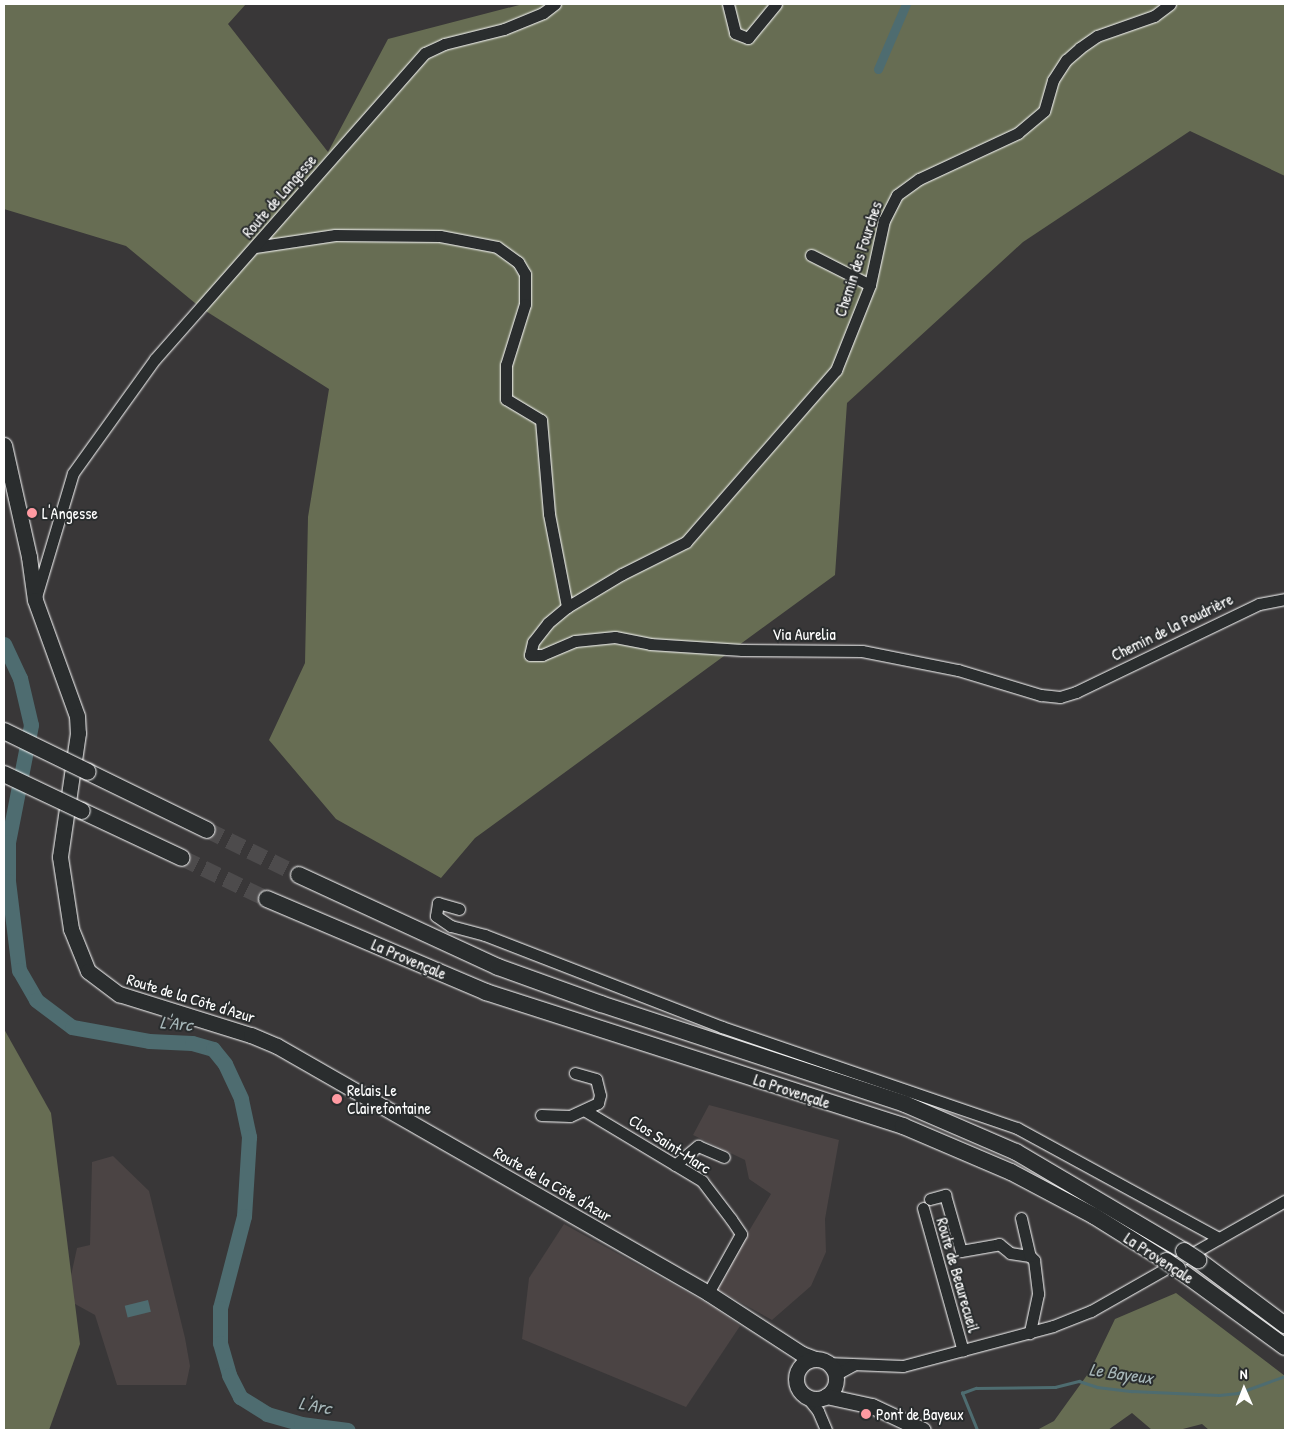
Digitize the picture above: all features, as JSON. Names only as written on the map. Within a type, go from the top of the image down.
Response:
[{"type":"highway","points":[[4,731],[207,830]]},
{"type":"highway","points":[[4,774],[182,858]]},
{"type":"highway","name":"La Provençale","points":[[299,875],[498,967],[905,1104],[1016,1152],[1198,1260],[1285,1325]]},
{"type":"highway","name":"La Provençale","points":[[267,899],[486,992],[903,1126],[1011,1172],[1094,1216],[1172,1265],[1285,1348]]},
{"type":"main road","name":"Route de la Côte d'Azur","points":[[4,445],[29,557],[36,600],[77,716],[78,733],[61,840],[61,871],[77,950],[97,981],[133,1000],[236,1030],[277,1046],[708,1293],[828,1369],[872,1406],[923,1430]]},
{"type":"main road","name":"Route de la Côte d'Azur","points":[[756,1323],[788,1357],[797,1373]]},
{"type":"main road","points":[[803,1364],[828,1369],[834,1388],[817,1401],[797,1385],[797,1373],[803,1364]]},
{"type":"main road","name":"Route de la Côte d'Azur","points":[[817,1401],[872,1406]]},
{"type":"street","name":"Route de Langesse","points":[[36,600],[48,547],[73,473],[155,359],[425,53],[444,44],[504,29],[543,13],[555,4]]},
{"type":"street","points":[[728,4],[735,34],[741,38],[753,34],[776,4]]},
{"type":"street","name":"Chemin des Fourches","points":[[530,655],[533,642],[548,623],[567,607],[622,574],[686,542],[836,370],[870,284],[884,220],[897,195],[919,179],[1018,133],[1044,111],[1053,80],[1066,60],[1080,48],[1096,36],[1154,16],[1170,4]]},
{"type":"street","points":[[255,247],[335,234],[440,236],[497,247],[518,262],[525,274],[524,304],[506,365],[506,399],[541,420],[549,514],[567,607]]},
{"type":"street","points":[[812,255],[870,284]]},
{"type":"street","name":"Chemin de la Poudrière","points":[[1076,692],[1259,604],[1285,599]]},
{"type":"street","name":"Via Aurelia","points":[[530,655],[542,655],[575,641],[614,637],[650,644],[733,649],[862,651],[958,670],[1041,695],[1060,696],[1076,692]]},
{"type":"street","points":[[459,909],[438,902],[436,916],[451,926],[485,935],[722,1027],[1017,1128],[1219,1238]]},
{"type":"street","points":[[541,1115],[570,1116],[598,1103],[598,1084],[596,1080],[575,1073]]},
{"type":"street","name":"Clos Saint-Marc","points":[[584,1110],[702,1181],[741,1234],[708,1293]]},
{"type":"street","points":[[675,1165],[698,1146],[724,1157]]},
{"type":"street","name":"Route de Beaurecueil","points":[[963,1351],[926,1204],[945,1195],[961,1251],[1000,1244],[1010,1253],[1030,1256]]},
{"type":"street","name":"Route de Beaurecueil","points":[[828,1369],[853,1365],[902,1366],[1030,1333],[1092,1311],[1285,1201]]},
{"type":"street","points":[[1021,1218],[1038,1294],[1030,1333]]},
{"type":"street","points":[[817,1401],[826,1430]]},
{"type":"shaded area","points":[[709,1105],[839,1140],[825,1219],[826,1252],[811,1286],[772,1320],[715,1288],[771,1194],[749,1179],[745,1160],[693,1135]]},
{"type":"shaded area","points":[[113,1156],[149,1191],[185,1338],[190,1366],[186,1385],[117,1385],[95,1315],[66,1299],[77,1248],[90,1245],[92,1162]]},
{"type":"shaded area","points":[[564,1224],[714,1307],[740,1326],[686,1407],[522,1339],[529,1278]]},
{"type":"green space","points":[[4,4],[246,4],[228,24],[328,152],[388,39],[523,4],[1285,4],[1285,176],[1190,131],[1023,242],[847,403],[835,575],[475,838],[441,878],[336,819],[269,740],[305,663],[308,517],[329,389],[201,308],[126,246],[4,209]]},
{"type":"green space","points":[[4,1029],[51,1113],[80,1344],[49,1430],[4,1430]]},
{"type":"green space","points":[[1176,1293],[1285,1376],[1285,1430],[1209,1430],[1202,1424],[1179,1430],[1152,1430],[1132,1413],[1108,1430],[1037,1430],[1054,1421],[1090,1371],[1115,1319]]},
{"type":"water","points":[[148,1300],[151,1312],[128,1317],[125,1306]]},
{"type":"waterway","points":[[878,69],[906,4]]},
{"type":"waterway","name":"L'Arc","points":[[4,644],[20,678],[31,725],[8,842],[8,881],[19,970],[36,1000],[72,1027],[149,1041],[192,1043],[213,1049],[225,1064],[241,1099],[249,1137],[244,1216],[220,1308],[220,1343],[229,1375],[240,1397],[267,1414],[301,1424],[348,1430]]},
{"type":"waterway","name":"Le Bayeux","points":[[977,1430],[962,1393],[976,1388],[1055,1387],[1079,1381],[1097,1387],[1132,1391],[1219,1395],[1238,1393],[1285,1376]]},
{"type":"tunnel","points":[[207,830],[299,875]]},
{"type":"tunnel","points":[[182,858],[267,899]]},
{"type":"place","name":"L'Angesse","points":[[32,513]]},
{"type":"place","name":"Relais Le Clairefontaine","points":[[337,1099]]},
{"type":"place","name":"Pont de Bayeux","points":[[866,1414]]}]
